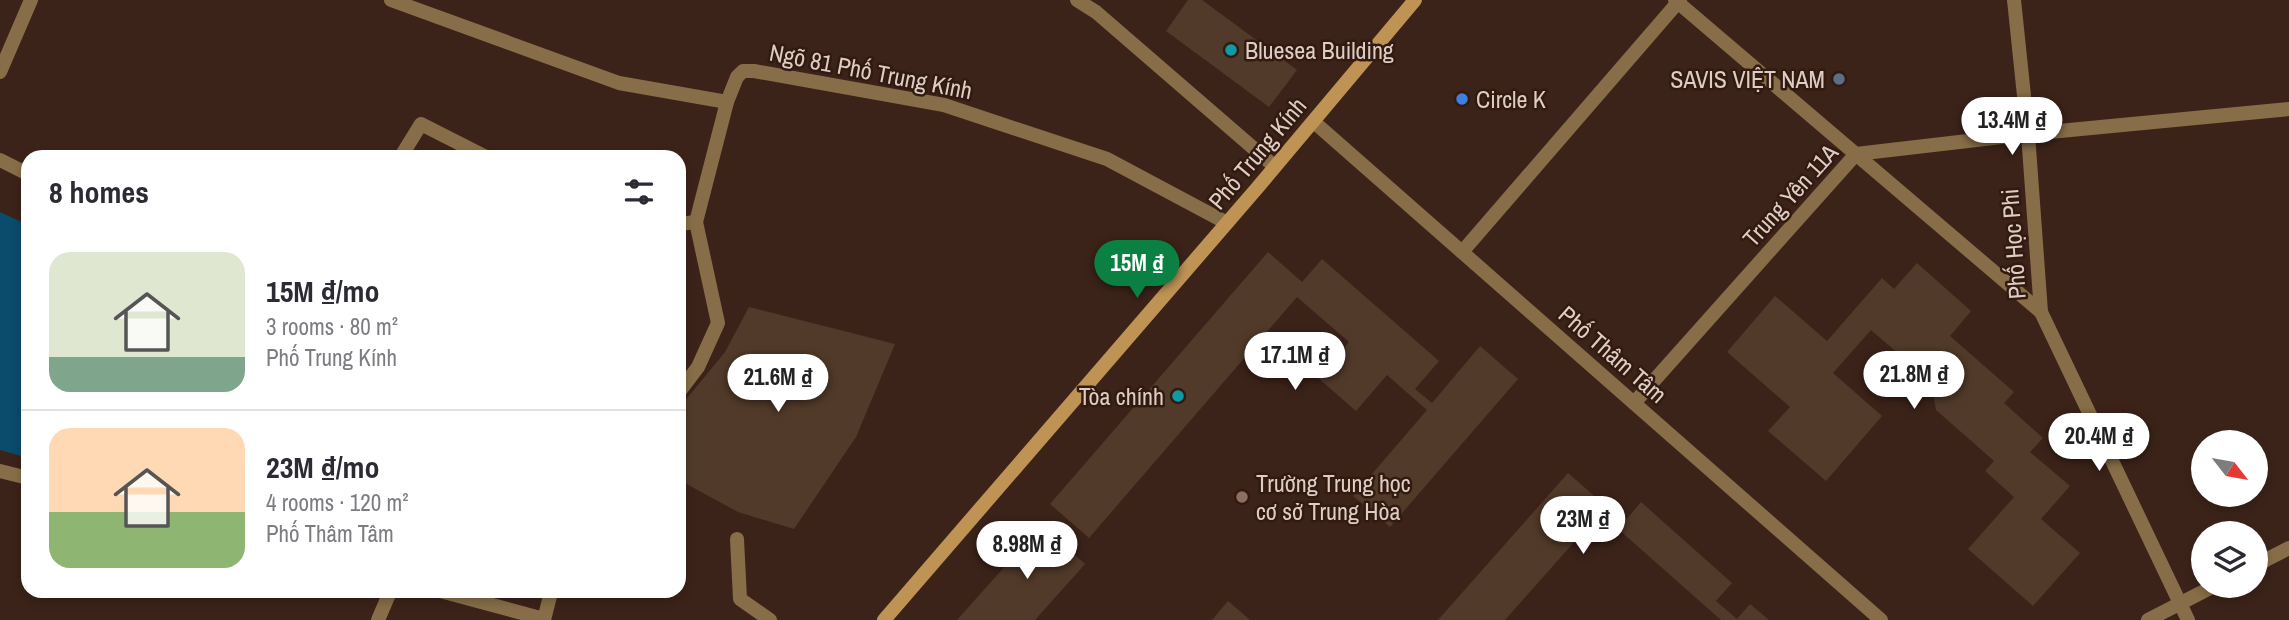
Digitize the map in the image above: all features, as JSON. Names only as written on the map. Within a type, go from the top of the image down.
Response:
[{"type":"main road","name":"Phố Trung Kính","points":[[884,620],[1314,122],[1408,2]]},
{"type":"street","points":[[0,72],[31,0]]},
{"type":"street","points":[[391,0],[619,83],[727,102]]},
{"type":"street","points":[[1077,0],[1096,12],[1274,166]]},
{"type":"street","name":"Phố Học Phi","points":[[2014,0],[2028,134],[2041,312],[2188,620]]},
{"type":"street","points":[[1462,252],[1678,1],[2041,312]]},
{"type":"street","name":"Ngõ 81 Phố Trung Kính","points":[[696,222],[727,102],[737,77],[743,71],[748,71],[944,105],[1107,159],[1227,223]]},
{"type":"street","name":"Trung Yên 11A","points":[[1634,403],[1856,154],[2028,134],[2289,109]]},
{"type":"street","name":"Phố Thâm Tâm","points":[[1314,122],[1881,620]]},
{"type":"street","points":[[405,150],[421,124],[472,150]]},
{"type":"street","points":[[0,160],[21,170]]},
{"type":"street","points":[[686,223],[696,222],[718,323],[698,367],[686,383]]},
{"type":"street","points":[[0,471],[21,476]]},
{"type":"street","points":[[737,539],[740,598],[770,620]]},
{"type":"street","points":[[2268,559],[2289,548]]},
{"type":"street","points":[[378,620],[387,598]]},
{"type":"street","points":[[465,598],[544,620],[550,598]]},
{"type":"street","points":[[2148,620],[2192,598]]},
{"type":"water","points":[[0,212],[21,222],[21,456],[0,450]]},
{"type":"building","name":"Bluesea Building","points":[[1188,0],[1202,0],[1297,70],[1269,107],[1166,31]]},
{"type":"building","name":"Tòa chính","points":[[1268,252],[1302,282],[1322,259],[1439,361],[1415,389],[1432,403],[1480,346],[1518,379],[1390,527],[1353,496],[1427,410],[1387,375],[1356,411],[1318,378],[1349,342],[1297,297],[1089,538],[1050,504]]},
{"type":"building","points":[[1917,263],[1971,311],[1950,336],[2014,392],[2004,403],[2043,438],[2030,452],[2070,486],[2041,519],[2080,553],[2033,606],[1968,549],[2014,497],[1985,471],[1994,461],[1936,410],[1931,382],[1871,330],[1833,373],[1882,416],[1826,481],[1768,431],[1790,407],[1727,352],[1775,296],[1827,341],[1882,278],[1894,289]]},
{"type":"building","points":[[749,307],[895,344],[856,437],[794,529],[738,512],[686,484],[686,399],[725,352]]},
{"type":"building","points":[[1568,473],[1624,522],[1641,502],[1732,583],[1716,601],[1737,619],[1750,604],[1769,620],[1721,620],[1600,513],[1505,620],[1438,620]]},
{"type":"building","points":[[1042,525],[1085,564],[1035,620],[957,620]]},
{"type":"building","points":[[1228,601],[1250,620],[1212,620]]},
{"type":"place","name":"Bluesea Building","points":[[1231,50]]},
{"type":"place","name":"SAVIS VIỆT NAM","points":[[1839,79]]},
{"type":"place","name":"Circle K","points":[[1462,99]]},
{"type":"place","name":"Tòa chính","points":[[1178,396]]},
{"type":"place","name":"Trường Trung học cơ sở Trung Hòa","points":[[1242,497]]}]
